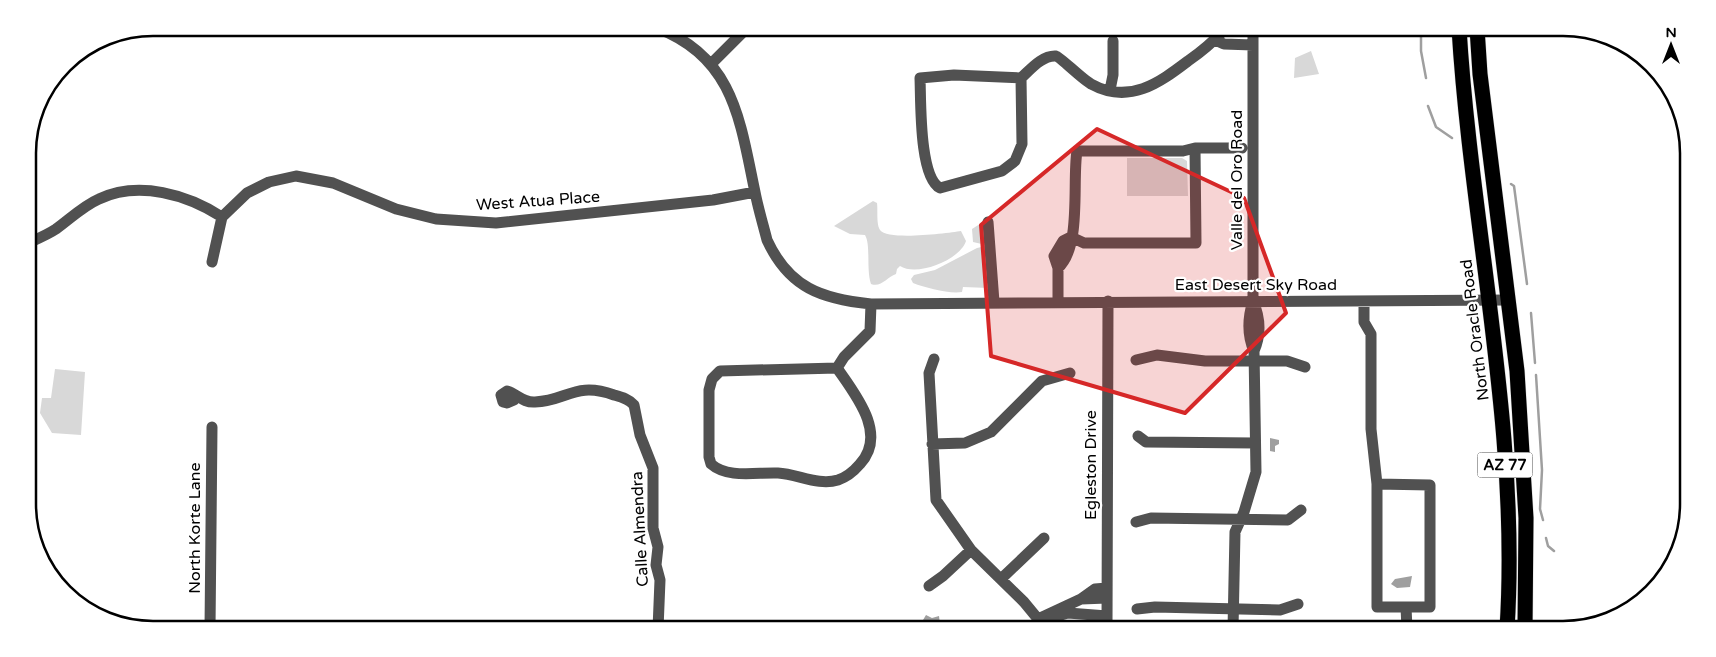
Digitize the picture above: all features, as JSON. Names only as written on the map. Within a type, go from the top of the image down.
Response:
[{"type":"highway","name":"North Oracle Road","points":[[1459,36],[1462,88],[1490,301],[1504,455],[1507,520],[1507,620]]},
{"type":"highway","name":"AZ 77","points":[[1478,36],[1480,74],[1519,391],[1527,533],[1526,620]]},
{"type":"highway","points":[[1504,455],[1513,464],[1516,525],[1527,533]]},
{"type":"street","points":[[1021,78],[1022,144],[1015,161],[1002,171],[946,187],[935,185],[924,155],[920,78],[954,75],[1021,78],[1040,61],[1053,56],[1060,58],[1070,70],[1085,81],[1110,90],[1136,91],[1159,83],[1218,36]]},
{"type":"street","name":"Valle del Oro Road","points":[[1233,620],[1234,543],[1255,478],[1254,356],[1259,340],[1258,312],[1253,301],[1253,36]]},
{"type":"street","name":"East Desert Sky Road","points":[[678,37],[694,47],[711,64],[721,77],[736,105],[767,240],[776,260],[822,296],[843,301],[871,304],[1058,301],[1509,300]]},
{"type":"street","points":[[711,64],[738,37]]},
{"type":"street","points":[[1215,40],[1224,44],[1253,45]]},
{"type":"street","points":[[1110,90],[1113,75],[1113,41]]},
{"type":"street","points":[[1058,301],[1058,268],[1054,256],[1062,241],[1071,238],[1084,244],[1196,243],[1195,148]]},
{"type":"street","points":[[1071,238],[1075,215],[1076,151],[1183,151],[1195,148],[1242,148]]},
{"type":"street","name":"West Atua Place","points":[[222,218],[247,193],[269,182],[296,176],[333,183],[396,209],[436,219],[496,223],[713,200],[755,192]]},
{"type":"street","points":[[37,239],[55,230],[76,213],[100,198],[129,191],[158,192],[184,197],[222,218],[212,262]]},
{"type":"street","points":[[988,222],[999,302]]},
{"type":"street","name":"Egleston Drive","points":[[1107,620],[1108,301]]},
{"type":"street","points":[[1364,301],[1364,322],[1372,334],[1371,429],[1377,484],[1377,607],[1430,607],[1430,485],[1377,484]]},
{"type":"street","points":[[837,368],[844,356],[870,331],[871,304]]},
{"type":"street","points":[[1136,360],[1157,355],[1205,361],[1254,356],[1286,361],[1305,367]]},
{"type":"street","points":[[934,359],[929,373],[936,500],[971,550],[1002,578],[1036,620]]},
{"type":"street","points":[[837,368],[854,391],[867,415],[871,442],[864,460],[851,474],[838,480],[820,482],[779,473],[727,473],[711,464],[709,457],[709,390],[712,378],[720,371],[837,368]]},
{"type":"street","points":[[932,444],[965,443],[991,432],[1042,381],[1070,373]]},
{"type":"street","name":"Calle Almendra","points":[[516,397],[536,402],[589,389],[606,392],[634,404],[640,435],[653,468],[653,528],[658,547],[656,565],[660,580],[658,621]]},
{"type":"street","name":"North Korte Lane","points":[[210,621],[212,427]]},
{"type":"street","points":[[1138,436],[1146,442],[1255,443]]},
{"type":"street","points":[[1136,522],[1151,518],[1240,521],[1288,520],[1301,510]]},
{"type":"street","points":[[1002,578],[1044,538]]},
{"type":"street","points":[[929,586],[943,576],[971,550]]},
{"type":"street","points":[[1045,620],[1081,599],[1107,593]]},
{"type":"street","points":[[1081,599],[1088,614]]},
{"type":"street","points":[[1137,608],[1280,610],[1298,604]]},
{"type":"street","points":[[1406,607],[1407,620]]},
{"type":"street","points":[[1048,620],[1068,612],[1107,616]]},
{"type":"highlighted area","points":[[1097,129],[1244,198],[1286,313],[1185,413],[991,356],[981,225]]},
{"type":"shaded area","points":[[1311,51],[1319,74],[1294,78],[1295,58]]},
{"type":"shaded area","points":[[1127,158],[1182,158],[1187,161],[1188,196],[1127,196]]},
{"type":"shaded area","points":[[873,201],[877,203],[880,230],[885,233],[906,236],[961,231],[966,241],[956,254],[937,265],[917,269],[907,269],[900,266],[896,274],[884,282],[878,285],[871,284],[868,245],[865,235],[850,234],[834,226]]},
{"type":"shaded area","points":[[983,222],[986,245],[973,242],[972,229]]},
{"type":"shaded area","points":[[986,246],[989,288],[963,287],[962,292],[951,292],[918,285],[913,283],[911,279],[914,275],[935,270],[977,248]]},
{"type":"shaded area","points":[[55,369],[85,372],[81,435],[52,433],[40,413],[42,398],[51,398]]},
{"type":"shaded area","points":[[1270,438],[1279,440],[1279,444],[1275,446],[1275,452],[1270,451]]},
{"type":"shaded area","points":[[1412,576],[1410,587],[1397,588],[1391,584],[1395,579]]},
{"type":"shaded area","points":[[926,615],[932,618],[939,616],[940,620],[924,620]]},
{"type":"waterway","points":[[1421,36],[1421,51],[1426,78]]},
{"type":"waterway","points":[[1428,106],[1436,127],[1452,138]]},
{"type":"waterway","points":[[1511,184],[1514,186],[1527,284]]},
{"type":"waterway","points":[[1531,313],[1535,363]]},
{"type":"waterway","points":[[1536,375],[1542,470],[1540,509],[1543,520]]},
{"type":"waterway","points":[[1546,538],[1548,546],[1554,551]]}]
